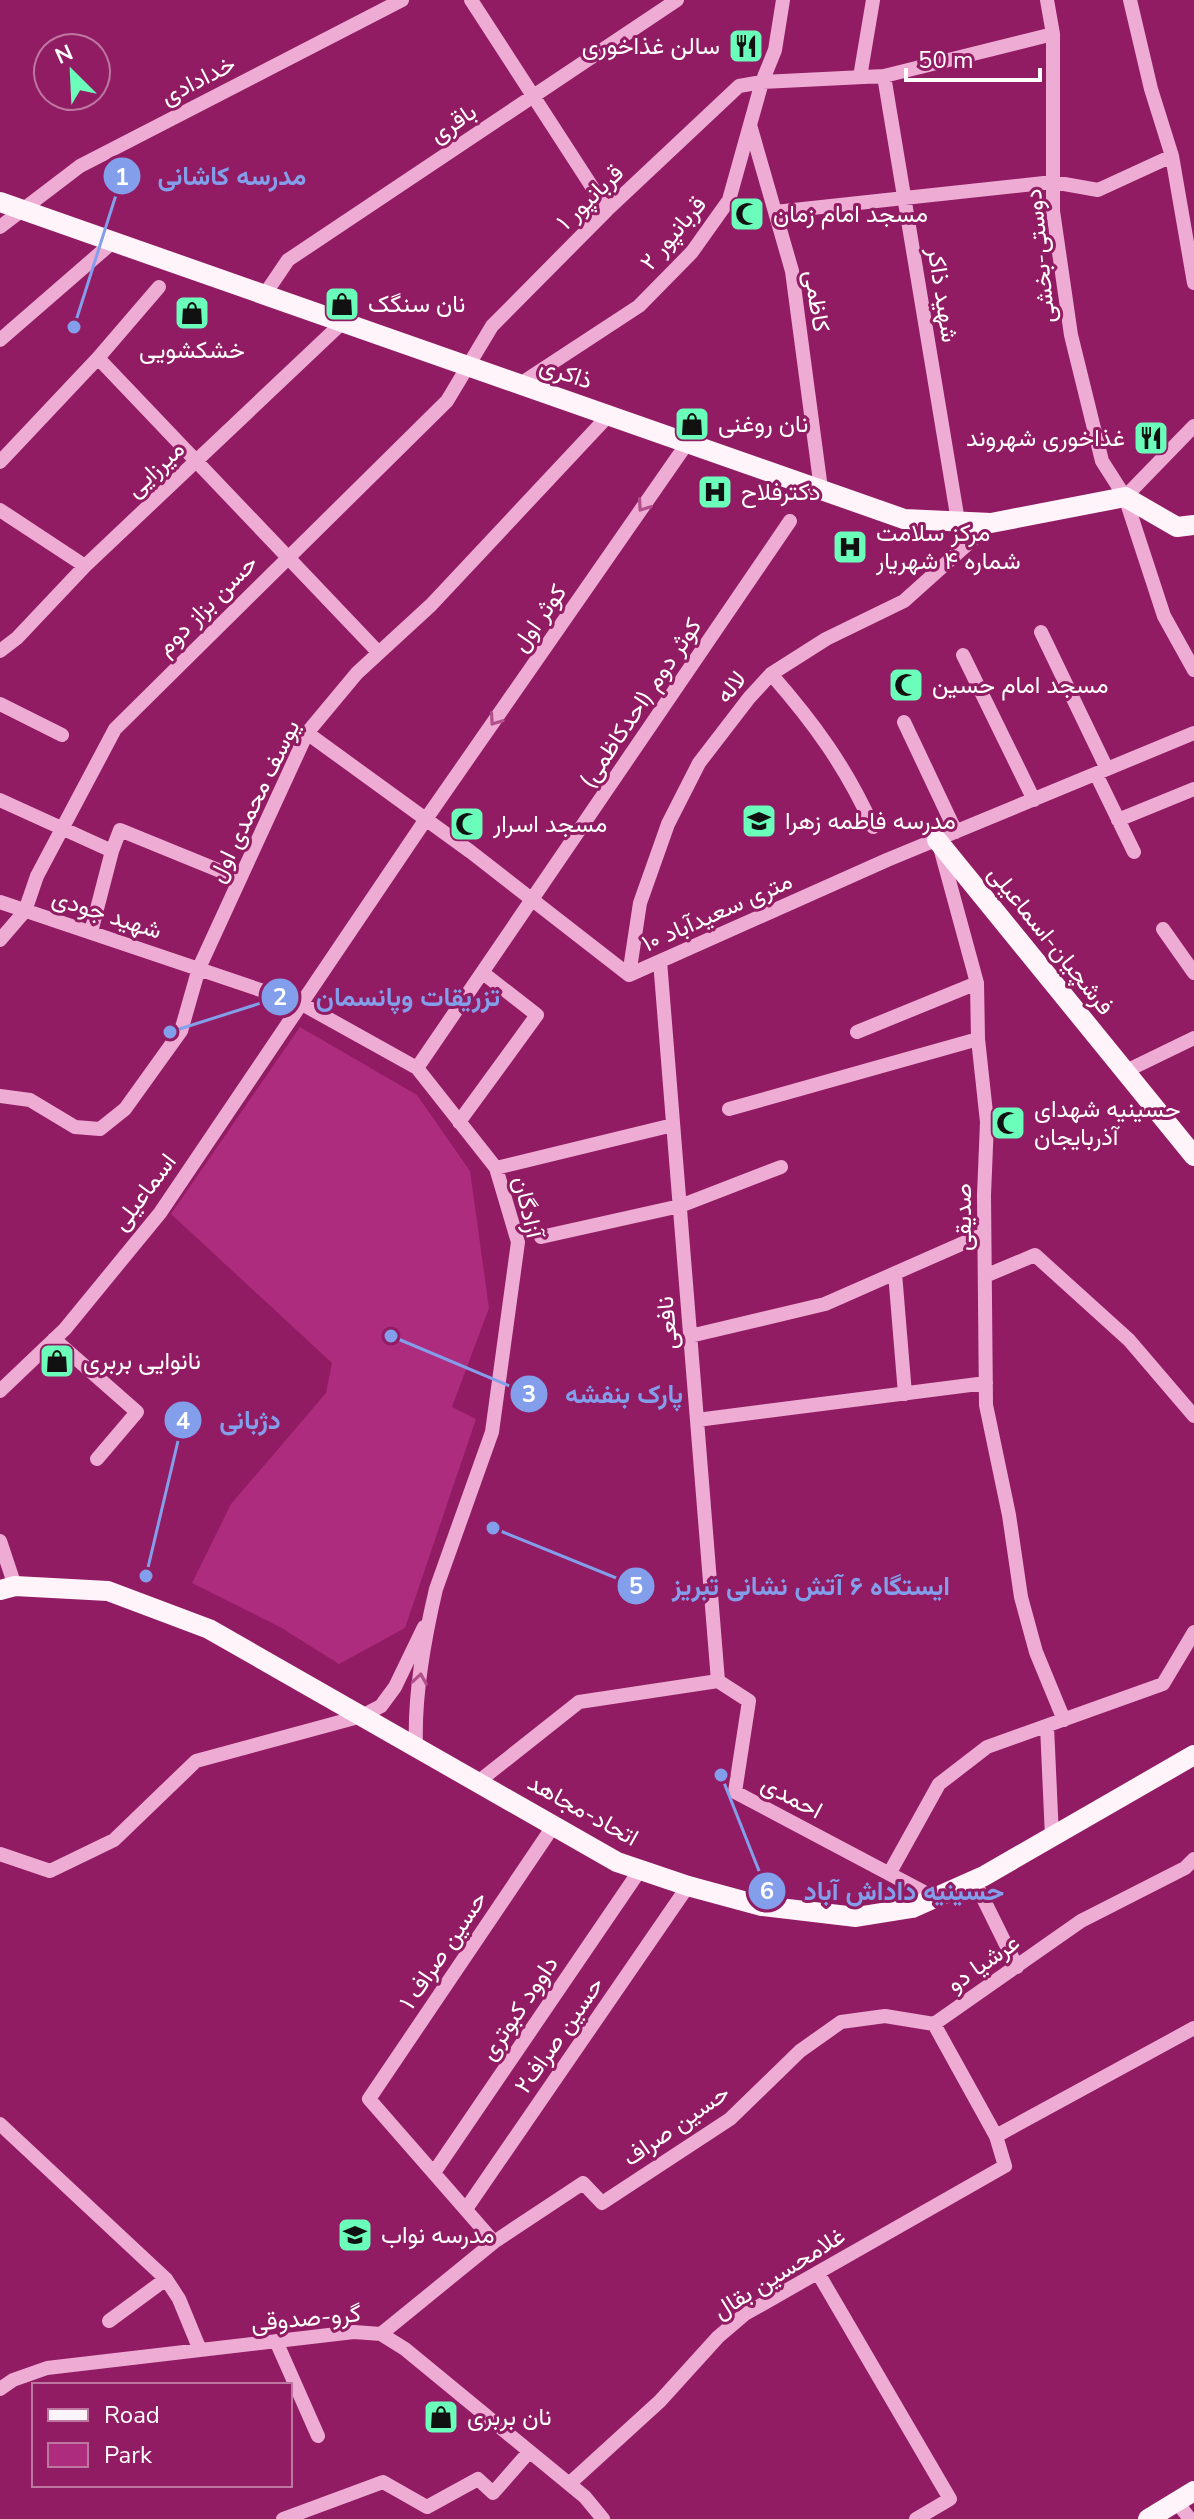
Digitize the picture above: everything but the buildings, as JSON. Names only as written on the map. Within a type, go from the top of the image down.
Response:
[{"type":"main road","name":"ذاکری","points":[[0,202],[904,519],[991,523],[1125,497]]},
{"type":"main road","points":[[1125,497],[1177,527],[1194,525]]},
{"type":"main road","name":"فرشچیان-اسماعیلی","points":[[947,836],[1124,1072],[1193,1152]]},
{"type":"main road","name":"اتحاد-مجاهد","points":[[7,1588],[108,1591],[209,1629],[617,1862],[762,1906],[856,1917],[912,1908],[974,1880],[1194,1755]]},
{"type":"main road","points":[[1148,2519],[1185,2496]]},
{"type":"street","name":"خدادادی","points":[[0,227],[80,166],[402,0]]},
{"type":"street","points":[[471,0],[607,210]]},
{"type":"street","name":"باقری","points":[[265,294],[288,260],[677,0]]},
{"type":"street","name":"قربانپور ۲","points":[[520,384],[639,306],[692,252],[729,200],[749,124],[775,50],[783,0]]},
{"type":"street","points":[[860,77],[873,0]]},
{"type":"street","name":"دوستی-بخشی","points":[[1047,0],[1053,34],[1053,211],[1071,335],[1102,461],[1125,497],[1164,616],[1194,670]]},
{"type":"street","points":[[1130,0],[1151,89],[1172,156],[1194,283]]},
{"type":"street","points":[[762,82],[884,76],[1053,34]]},
{"type":"street","name":"شهید ذاکر","points":[[884,76],[958,521]]},
{"type":"street","name":"قربانپور ۱","points":[[468,366],[492,326],[607,210],[739,86],[762,82]]},
{"type":"street","name":"کاظمی","points":[[749,124],[792,271],[821,489]]},
{"type":"street","points":[[775,212],[1053,182],[1098,190],[1172,156]]},
{"type":"street","points":[[0,340],[114,241]]},
{"type":"street","points":[[0,462],[98,358],[159,287]]},
{"type":"street","name":"میرزایی","points":[[0,651],[17,638],[85,566],[343,322]]},
{"type":"street","points":[[98,358],[379,653]]},
{"type":"street","name":"حسن بزاز دوم","points":[[25,911],[37,876],[115,729],[447,401],[468,366]]},
{"type":"street","name":"یوسف محمدی اول","points":[[0,1096],[30,1100],[75,1127],[100,1129],[125,1109],[181,1031],[199,968],[307,733],[357,673],[431,605],[609,415]]},
{"type":"street","points":[[1125,497],[1194,426]]},
{"type":"street","name":"کوثر اول","points":[[302,1004],[426,819],[688,442]]},
{"type":"street","points":[[0,510],[85,566]]},
{"type":"street","name":"کوثر دوم (احدکاظمی)","points":[[417,1068],[790,521]]},
{"type":"street","name":"لاله","points":[[629,975],[640,903],[668,824],[699,763],[771,674],[826,639],[904,601],[991,523]]},
{"type":"street","points":[[1041,632],[1134,852]]},
{"type":"street","points":[[963,655],[1034,800]]},
{"type":"street","points":[[771,674],[831,747],[856,788],[873,827]]},
{"type":"street","points":[[0,704],[62,735]]},
{"type":"street","name":"صدیقی","points":[[904,722],[947,836],[977,983],[978,1039],[987,1122],[984,1234],[986,1383],[991,1441],[1009,1515],[1021,1597],[1036,1652],[1064,1720]]},
{"type":"street","name":"۱۰ متری سعیدآباد","points":[[307,733],[426,819],[629,975],[947,836],[1194,733]]},
{"type":"street","points":[[1118,820],[1194,789]]},
{"type":"street","points":[[0,800],[112,851]]},
{"type":"street","points":[[91,932],[120,830],[240,879]]},
{"type":"street","name":"شهید جودی","points":[[0,902],[199,968]]},
{"type":"street","points":[[0,940],[25,911]]},
{"type":"street","points":[[1163,929],[1194,973]]},
{"type":"street","name":"نافعی","points":[[660,961],[718,1681]]},
{"type":"street","name":"آزادگان","points":[[199,968],[302,1004],[417,1068],[496,1168],[518,1242],[492,1432],[436,1589],[431,1612]]},
{"type":"street","points":[[459,1122],[537,1015],[483,973]]},
{"type":"street","points":[[857,1032],[977,983]]},
{"type":"street","name":"اسماعیلی","points":[[0,1391],[54,1339],[160,1213],[302,1004]]},
{"type":"street","points":[[1124,1072],[1194,1038]]},
{"type":"street","points":[[729,1109],[978,1039]]},
{"type":"street","points":[[496,1168],[673,1125]]},
{"type":"street","points":[[541,1237],[680,1206],[781,1167]]},
{"type":"street","points":[[690,1336],[825,1304],[984,1234]]},
{"type":"street","points":[[985,1276],[1035,1255],[1129,1340],[1194,1416]]},
{"type":"street","points":[[895,1273],[905,1394]]},
{"type":"street","points":[[54,1339],[137,1412],[97,1459]]},
{"type":"street","points":[[697,1420],[986,1383]]},
{"type":"street","points":[[0,1541],[7,1588]]},
{"type":"street","points":[[0,1854],[50,1871],[114,1840],[196,1761],[362,1716],[381,1706],[395,1687],[431,1612]]},
{"type":"street","points":[[416,1746],[415,1712],[431,1612]]},
{"type":"street","points":[[889,1874],[939,1784],[987,1747],[1163,1684],[1194,1632]]},
{"type":"street","points":[[478,1782],[579,1702],[718,1681]]},
{"type":"street","name":"احمدی","points":[[718,1681],[749,1701],[735,1792],[935,1898]]},
{"type":"street","points":[[1047,1726],[1052,1837]]},
{"type":"street","name":"حسین صراف ۱","points":[[435,2171],[369,2099],[554,1825]]},
{"type":"street","name":"عرشیا دو","points":[[1005,2166],[996,2136],[934,2024],[1081,1921],[1185,1868],[1194,1859]]},
{"type":"street","name":"داوود کبوتری","points":[[435,2171],[640,1870]]},
{"type":"street","points":[[974,1880],[1017,1967]]},
{"type":"street","name":"حسین صراف۲","points":[[466,2209],[688,1886]]},
{"type":"street","name":"حسین صراف","points":[[381,2334],[494,2242],[583,2183],[602,2203],[730,2119],[800,2051],[841,2022],[885,2016],[934,2024]]},
{"type":"street","points":[[996,2136],[1194,2028]]},
{"type":"street","points":[[0,2124],[166,2279],[179,2299],[200,2350]]},
{"type":"street","name":"غلامحسین بقال","points":[[569,2484],[660,2401],[718,2337],[745,2314],[1005,2166]]},
{"type":"street","points":[[435,2171],[494,2242]]},
{"type":"street","points":[[818,2273],[950,2499],[916,2519]]},
{"type":"street","points":[[109,2321],[166,2279]]},
{"type":"street","name":"گرو-صدوقی","points":[[0,2389],[13,2380],[47,2368],[354,2332],[381,2334],[405,2349],[585,2497],[603,2519]]},
{"type":"street","points":[[276,2341],[318,2436]]},
{"type":"street","points":[[283,2519],[383,2482],[427,2507],[478,2479],[493,2493],[529,2452]]},
{"type":"street","points":[[1185,2496],[1190,2519]]},
{"type":"green space","points":[[300,1027],[417,1095],[470,1171],[489,1308],[452,1407],[476,1419],[405,1628],[339,1664],[280,1627],[192,1583],[231,1504],[326,1393],[332,1363],[171,1214]]},
{"type":"place","name":"سالن غذاخوری","points":[[746,46]]},
{"type":"place","name":"مسجد امام زمان","points":[[747,214]]},
{"type":"place","name":"نان سنگک","points":[[342,304]]},
{"type":"place","name":"خشکشویی","points":[[192,313]]},
{"type":"place","name":"مدرسه کاشانی","points":[[74,327]]},
{"type":"place","name":"نان روغنی","points":[[692,424]]},
{"type":"place","name":"غذاخوری شهروند","points":[[1151,438]]},
{"type":"place","name":"دکترفلاح","points":[[715,492]]},
{"type":"place","name":"مرکز سلامت شماره ۴ شهریار","points":[[850,547]]},
{"type":"place","name":"مسجد امام حسین","points":[[906,685]]},
{"type":"place","name":"مدرسه فاطمه زهرا","points":[[759,821]]},
{"type":"place","name":"مسجد اسرار","points":[[467,824]]},
{"type":"place","name":"تزریقات وپانسمان","points":[[170,1032]]},
{"type":"place","name":"حسینیه شهدای آذربایجان","points":[[1008,1123]]},
{"type":"place","name":"پارک بنفشه","points":[[391,1336]]},
{"type":"place","name":"نانوایی بربری","points":[[57,1361]]},
{"type":"place","name":"ایستگاه ۶ آتش نشانی تبریز","points":[[493,1528]]},
{"type":"place","name":"دژبانی","points":[[146,1576]]},
{"type":"place","name":"حسینیه داداش آباد","points":[[721,1775]]},
{"type":"place","name":"مدرسه نواب","points":[[355,2235]]},
{"type":"place","name":"نان بربری","points":[[441,2417]]}]
